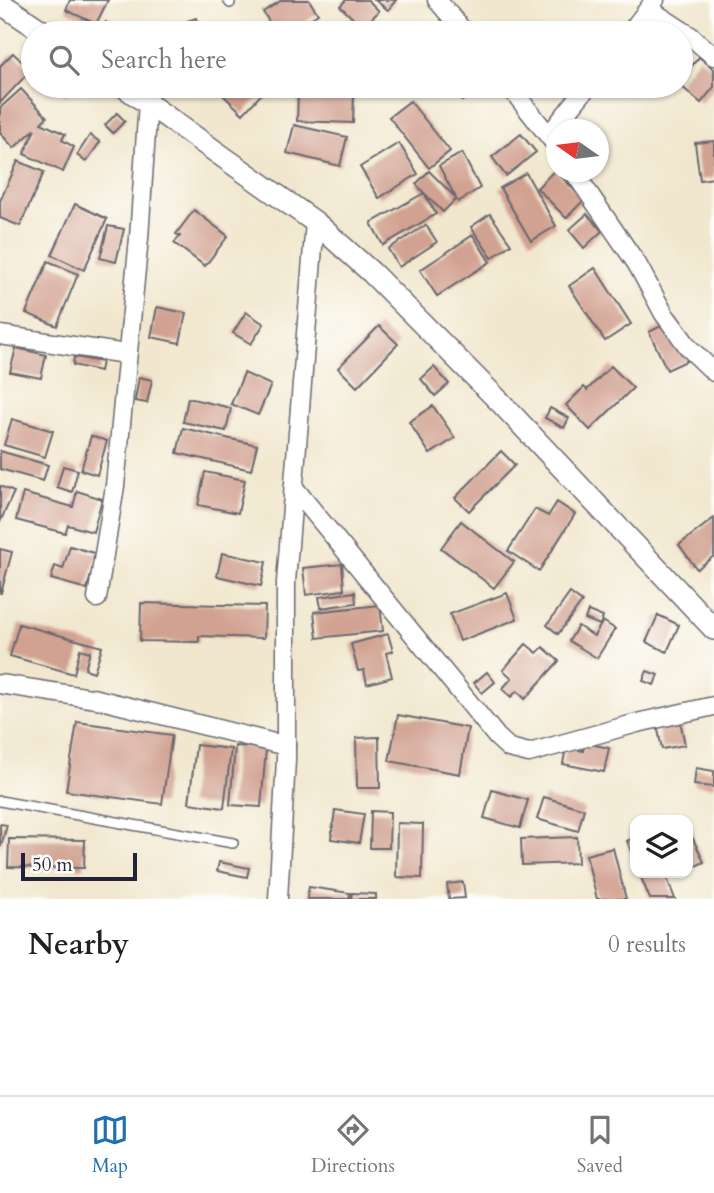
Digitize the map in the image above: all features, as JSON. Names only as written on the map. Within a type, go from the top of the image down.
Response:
[{"type":"street","points":[[437,0],[454,21]]},
{"type":"street","points":[[0,3],[27,21]]},
{"type":"street","points":[[639,21],[652,5],[672,21]]},
{"type":"street","points":[[693,38],[714,56]]},
{"type":"street","points":[[142,98],[314,222],[372,273],[483,385],[714,629]]},
{"type":"street","points":[[519,98],[546,131]]},
{"type":"street","points":[[567,119],[580,98]]},
{"type":"street","points":[[97,598],[115,486],[139,238],[148,102]]},
{"type":"street","points":[[581,182],[637,264],[664,314],[689,348],[714,372]]},
{"type":"street","points":[[278,899],[286,746],[286,582],[314,222]]},
{"type":"street","points":[[0,335],[126,354]]},
{"type":"street","points":[[295,489],[497,737],[509,748],[529,753],[637,723],[714,706]]},
{"type":"street","points":[[0,684],[97,699],[286,746]]},
{"type":"lane","points":[[0,801],[233,843]]},
{"type":"building","points":[[70,0],[108,0],[98,21],[90,21],[66,10]]},
{"type":"building","points":[[282,0],[309,0],[318,14],[307,21],[269,21],[263,12]]},
{"type":"building","points":[[346,0],[368,0],[379,11],[370,21],[356,21],[340,6]]},
{"type":"building","points":[[375,0],[396,0],[388,10]]},
{"type":"building","points":[[13,53],[21,61],[21,81],[0,103],[0,66]]},
{"type":"building","points":[[699,57],[714,69],[714,87],[701,103],[693,96],[693,64]]},
{"type":"building","points":[[21,89],[21,98],[29,98],[47,117],[41,123],[65,134],[62,140],[74,147],[63,172],[24,154],[35,129],[14,148],[0,133],[0,108]]},
{"type":"building","points":[[226,98],[258,98],[243,114]]},
{"type":"building","points":[[298,98],[354,98],[353,123],[297,121]]},
{"type":"building","points":[[410,101],[450,151],[429,168],[389,117]]},
{"type":"building","points":[[117,113],[125,121],[113,133],[105,125]]},
{"type":"building","points":[[294,125],[347,137],[340,166],[287,153]]},
{"type":"building","points":[[521,134],[536,152],[506,176],[492,157]]},
{"type":"building","points":[[90,135],[100,142],[86,162],[77,155]]},
{"type":"building","points":[[714,141],[714,178],[700,180],[695,143]]},
{"type":"building","points":[[399,143],[418,174],[379,198],[360,167]]},
{"type":"building","points":[[462,153],[480,188],[458,202],[456,199],[443,212],[416,184],[429,171],[456,198],[439,166]]},
{"type":"building","points":[[18,161],[44,172],[20,226],[0,218],[0,201]]},
{"type":"building","points":[[526,173],[556,226],[531,241],[500,188]]},
{"type":"building","points":[[546,179],[546,182],[567,182],[584,200],[566,218],[537,188]]},
{"type":"building","points":[[424,193],[436,214],[383,245],[371,223]]},
{"type":"building","points":[[75,204],[107,219],[84,270],[52,255]]},
{"type":"building","points":[[194,210],[228,236],[205,266],[174,243],[180,236],[176,234]]},
{"type":"building","points":[[490,214],[511,244],[492,258],[471,227]]},
{"type":"building","points":[[587,214],[602,231],[584,248],[569,230]]},
{"type":"building","points":[[426,225],[437,242],[399,267],[388,249]]},
{"type":"building","points":[[108,226],[124,229],[116,262],[100,258]]},
{"type":"building","points":[[473,235],[490,262],[437,296],[420,270]]},
{"type":"building","points":[[48,261],[78,274],[57,326],[26,313]]},
{"type":"building","points":[[595,268],[631,324],[605,341],[569,286]]},
{"type":"building","points":[[157,307],[186,313],[180,343],[151,337]]},
{"type":"building","points":[[246,312],[264,324],[251,344],[233,333]]},
{"type":"building","points":[[677,318],[695,357],[667,370],[649,332]]},
{"type":"building","points":[[379,326],[398,344],[357,387],[338,368]]},
{"type":"building","points":[[16,348],[46,355],[41,378],[10,372]]},
{"type":"building","points":[[74,357],[102,362],[100,371],[73,365]]},
{"type":"building","points":[[611,366],[633,388],[590,430],[566,405],[584,387],[587,390]]},
{"type":"building","points":[[434,367],[449,384],[435,396],[421,379]]},
{"type":"building","points":[[244,373],[271,385],[258,415],[231,404]]},
{"type":"building","points":[[139,377],[152,380],[147,403],[135,401]]},
{"type":"building","points":[[188,398],[231,408],[226,431],[183,422]]},
{"type":"building","points":[[433,406],[455,438],[430,454],[409,422]]},
{"type":"building","points":[[550,408],[569,418],[564,428],[545,418]]},
{"type":"building","points":[[12,419],[53,431],[45,457],[4,445]]},
{"type":"building","points":[[183,428],[257,445],[251,470],[177,453]]},
{"type":"building","points":[[91,436],[107,441],[97,475],[81,470]]},
{"type":"building","points":[[0,451],[48,465],[43,481],[0,469]]},
{"type":"building","points":[[501,451],[515,465],[469,511],[455,498]]},
{"type":"building","points":[[63,466],[78,470],[72,492],[57,487]]},
{"type":"building","points":[[205,472],[245,480],[238,513],[198,505]]},
{"type":"building","points":[[0,486],[14,492],[0,522]]},
{"type":"building","points":[[77,491],[102,499],[93,532],[68,525],[65,533],[16,520],[23,493],[73,507]]},
{"type":"building","points":[[557,502],[575,514],[539,571],[508,551],[535,509],[548,516]]},
{"type":"building","points":[[714,518],[714,556],[697,569],[679,545]]},
{"type":"building","points":[[461,521],[514,562],[494,588],[441,548]]},
{"type":"building","points":[[70,546],[97,554],[87,589],[51,579],[55,566],[63,569]]},
{"type":"building","points":[[0,549],[12,552],[1,593],[0,593]]},
{"type":"building","points":[[222,553],[266,562],[261,586],[217,576]]},
{"type":"building","points":[[342,564],[344,590],[306,595],[303,568]]},
{"type":"building","points":[[355,592],[356,603],[321,608],[319,597]]},
{"type":"building","points":[[507,593],[517,619],[460,641],[450,614]]},
{"type":"building","points":[[570,593],[582,602],[558,634],[547,625]]},
{"type":"building","points":[[141,603],[265,606],[264,638],[199,636],[199,642],[140,641]]},
{"type":"building","points":[[380,605],[383,631],[317,638],[314,612]]},
{"type":"building","points":[[588,611],[603,617],[600,625],[585,619]]},
{"type":"building","points":[[658,615],[679,625],[667,652],[646,642]]},
{"type":"building","points":[[603,621],[615,629],[597,658],[569,641],[578,626],[594,636]]},
{"type":"building","points":[[19,624],[102,647],[94,672],[85,669],[90,652],[80,649],[74,674],[10,656]]},
{"type":"building","points":[[388,634],[393,651],[386,653],[392,677],[367,684],[364,670],[358,671],[351,644]]},
{"type":"building","points":[[526,644],[537,653],[543,647],[559,661],[525,699],[517,691],[511,697],[502,689],[512,678],[503,670]]},
{"type":"building","points":[[647,671],[658,675],[654,685],[643,681]]},
{"type":"building","points":[[487,672],[495,682],[482,693],[474,683]]},
{"type":"building","points":[[398,715],[468,728],[460,774],[389,761]]},
{"type":"building","points":[[680,720],[685,745],[662,749],[657,725]]},
{"type":"building","points":[[77,722],[172,735],[162,804],[66,791]]},
{"type":"building","points":[[379,737],[380,788],[357,788],[356,738]]},
{"type":"building","points":[[585,743],[609,748],[604,772],[563,764],[566,747],[583,751]]},
{"type":"building","points":[[196,745],[231,749],[224,808],[189,803]]},
{"type":"building","points":[[235,746],[266,748],[261,807],[230,805]]},
{"type":"building","points":[[696,768],[714,771],[714,787],[694,785]]},
{"type":"building","points":[[492,790],[528,800],[520,828],[484,818]]},
{"type":"building","points":[[544,797],[584,809],[578,831],[537,819]]},
{"type":"building","points":[[335,810],[364,814],[359,843],[331,839]]},
{"type":"building","points":[[371,811],[390,812],[389,848],[370,848]]},
{"type":"building","points":[[397,823],[423,824],[422,878],[396,877]]},
{"type":"building","points":[[0,824],[7,825],[1,846],[0,846]]},
{"type":"building","points":[[577,837],[578,863],[522,865],[521,839]]},
{"type":"building","points":[[9,839],[85,840],[84,868],[8,867]]},
{"type":"building","points":[[693,839],[704,862],[693,868]]},
{"type":"building","points":[[613,848],[626,899],[597,899],[586,855]]},
{"type":"building","points":[[219,862],[249,868],[247,877],[217,871]]},
{"type":"building","points":[[641,878],[667,878],[675,899],[650,899]]},
{"type":"building","points":[[463,882],[465,898],[449,899],[447,884]]},
{"type":"building","points":[[309,887],[350,893],[349,899],[307,899]]},
{"type":"building","points":[[352,893],[376,894],[376,899],[351,899]]}]
